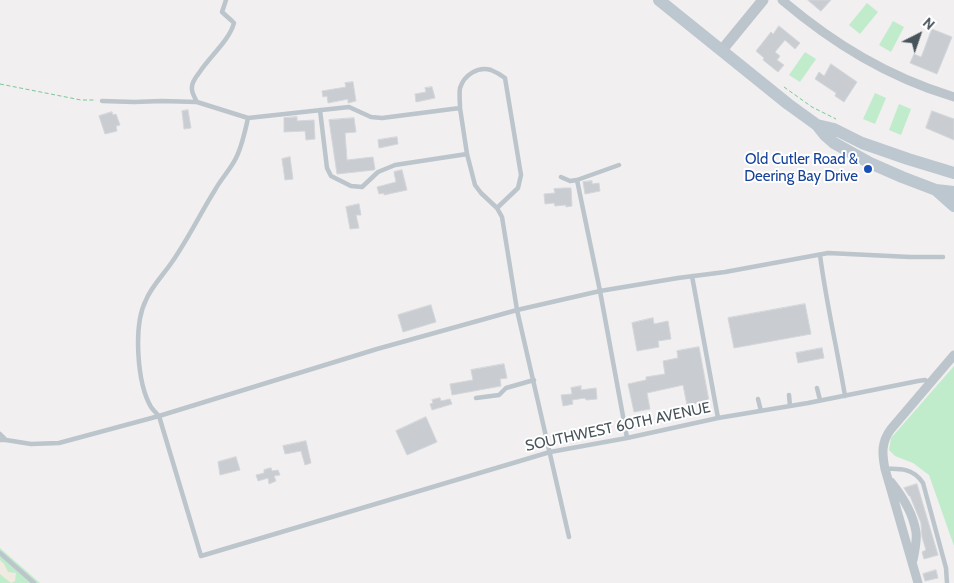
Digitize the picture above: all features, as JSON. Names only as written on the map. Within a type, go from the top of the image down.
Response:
[{"type":"main road","points":[[659,0],[788,104],[817,125],[825,135],[845,150],[885,170],[936,190],[954,192]]},
{"type":"main road","points":[[817,125],[834,129],[907,167],[954,181]]},
{"type":"main road","points":[[862,143],[908,160],[954,173]]},
{"type":"main road","points":[[936,190],[954,206]]},
{"type":"street","points":[[722,50],[763,0]]},
{"type":"street","points":[[782,0],[822,32],[860,57],[914,82],[954,97]]},
{"type":"street","points":[[918,583],[882,451],[886,436],[891,428],[954,356]]},
{"type":"lane","points":[[197,102],[191,88],[194,80],[233,27],[234,23],[222,12],[226,0]]},
{"type":"lane","points":[[497,208],[518,188],[521,175],[505,78],[491,70],[480,70],[471,73],[464,80],[460,90],[460,108],[467,154],[475,185],[502,216],[517,310],[569,537]]},
{"type":"lane","points":[[102,101],[197,102],[248,118],[349,107],[371,116],[382,118],[460,108]]},
{"type":"lane","points":[[320,110],[327,168],[330,176],[351,186],[362,187],[378,172],[395,165],[467,154]]},
{"type":"lane","points":[[158,416],[151,406],[144,388],[139,362],[137,342],[141,313],[146,299],[186,242],[215,189],[236,159],[245,134],[248,118]]},
{"type":"lane","points":[[561,177],[570,181],[577,180],[618,165]]},
{"type":"lane","points":[[577,180],[600,291],[626,438]]},
{"type":"lane","points":[[0,440],[31,444],[59,443],[158,416],[377,349],[517,310],[600,291],[725,272],[828,253],[910,257],[943,256]]},
{"type":"lane","points":[[820,255],[844,396]]},
{"type":"lane","points":[[692,276],[718,418]]},
{"type":"lane","points":[[476,398],[499,395],[506,388],[534,380]]},
{"type":"lane","name":"SOUTHWEST 60TH AVENUE","points":[[158,416],[201,556],[550,452],[718,418],[925,380],[930,383]]},
{"type":"lane","points":[[817,388],[820,400]]},
{"type":"lane","points":[[788,395],[790,406]]},
{"type":"lane","points":[[758,399],[760,411]]},
{"type":"lane","points":[[0,434],[6,440]]},
{"type":"lane","points":[[887,474],[900,469],[910,471],[919,477],[923,483],[946,568],[947,583]]},
{"type":"lane","points":[[0,553],[34,583]]},
{"type":"path","points":[[0,84],[80,100],[102,101]]},
{"type":"path","points":[[781,84],[812,107],[840,121]]},
{"type":"green space","points":[[867,3],[878,12],[860,34],[849,25]]},
{"type":"green space","points":[[893,21],[904,27],[891,52],[879,45]]},
{"type":"green space","points":[[805,52],[816,59],[800,82],[789,75]]},
{"type":"green space","points":[[875,93],[886,98],[875,124],[863,119]]},
{"type":"green space","points":[[899,104],[911,109],[901,135],[889,130]]},
{"type":"green space","points":[[954,366],[954,546],[929,475],[913,463],[895,456],[889,450],[891,438]]},
{"type":"green space","points":[[0,548],[40,583],[0,583]]},
{"type":"sand","points":[[0,560],[8,572],[16,573],[15,581],[11,583],[0,574]]},
{"type":"building","points":[[808,0],[831,0],[821,11]]},
{"type":"building","points":[[779,26],[800,43],[795,49],[785,40],[775,52],[780,56],[777,60],[784,65],[778,72],[763,60],[764,58],[756,51],[771,32],[773,34]]},
{"type":"building","points":[[932,29],[952,37],[937,74],[910,63],[914,54],[921,57]]},
{"type":"building","points":[[831,64],[857,82],[844,102],[835,96],[836,93],[815,79],[819,72],[824,76]]},
{"type":"building","points":[[353,82],[356,101],[348,103],[348,99],[328,103],[327,96],[323,97],[322,91],[346,87],[345,83]]},
{"type":"building","points":[[432,87],[435,98],[416,102],[415,94],[426,92],[425,88]]},
{"type":"building","points":[[188,110],[191,128],[184,129],[182,111]]},
{"type":"building","points":[[932,111],[954,119],[954,140],[926,128]]},
{"type":"building","points":[[112,112],[113,115],[116,114],[120,125],[116,126],[117,131],[105,134],[99,116]]},
{"type":"building","points":[[297,117],[297,121],[314,120],[315,139],[306,140],[305,131],[284,132],[284,118]]},
{"type":"building","points":[[354,118],[356,132],[345,133],[347,160],[373,157],[375,169],[337,174],[329,120]]},
{"type":"building","points":[[397,137],[398,144],[379,148],[378,140]]},
{"type":"building","points":[[290,157],[293,179],[285,180],[282,159]]},
{"type":"building","points":[[402,170],[407,190],[384,195],[384,193],[379,194],[377,187],[396,182],[394,172]]},
{"type":"building","points":[[592,181],[592,184],[599,183],[600,191],[585,194],[583,182]]},
{"type":"building","points":[[571,188],[572,206],[555,206],[554,203],[545,204],[544,194],[555,193],[554,189]]},
{"type":"building","points":[[359,204],[361,215],[356,215],[359,228],[350,229],[346,207]]},
{"type":"building","points":[[805,304],[811,334],[734,348],[728,318]]},
{"type":"building","points":[[431,305],[436,322],[403,332],[398,315]]},
{"type":"building","points":[[653,318],[654,324],[668,321],[671,339],[658,341],[659,347],[637,351],[632,323]]},
{"type":"building","points":[[699,347],[709,401],[687,405],[683,385],[647,393],[650,409],[634,412],[628,384],[646,380],[646,377],[665,374],[663,361],[678,358],[677,351]]},
{"type":"building","points":[[822,348],[824,358],[798,363],[796,353]]},
{"type":"building","points":[[504,364],[507,378],[500,379],[501,386],[452,395],[450,384],[473,380],[471,370]]},
{"type":"building","points":[[581,386],[581,390],[596,388],[597,399],[572,400],[573,404],[563,406],[561,395],[572,394],[571,388]]},
{"type":"building","points":[[440,398],[441,401],[450,399],[452,404],[432,410],[430,404],[433,403],[432,400]]},
{"type":"building","points":[[426,417],[437,442],[407,455],[396,431]]},
{"type":"building","points":[[306,441],[311,463],[305,465],[301,451],[285,454],[283,446]]},
{"type":"building","points":[[236,457],[240,470],[220,475],[218,462]]},
{"type":"building","points":[[271,468],[272,471],[278,470],[280,475],[274,476],[276,481],[269,484],[268,478],[258,481],[256,475],[264,473],[264,470]]},
{"type":"building","points":[[917,484],[938,555],[924,559],[922,552],[926,550],[922,537],[921,523],[910,496],[904,488]]},
{"type":"building","points":[[936,570],[938,578],[925,581],[923,574]]},
{"type":"place","name":"Old Cutler Road & Deering Bay Drive","points":[[868,169]]}]
